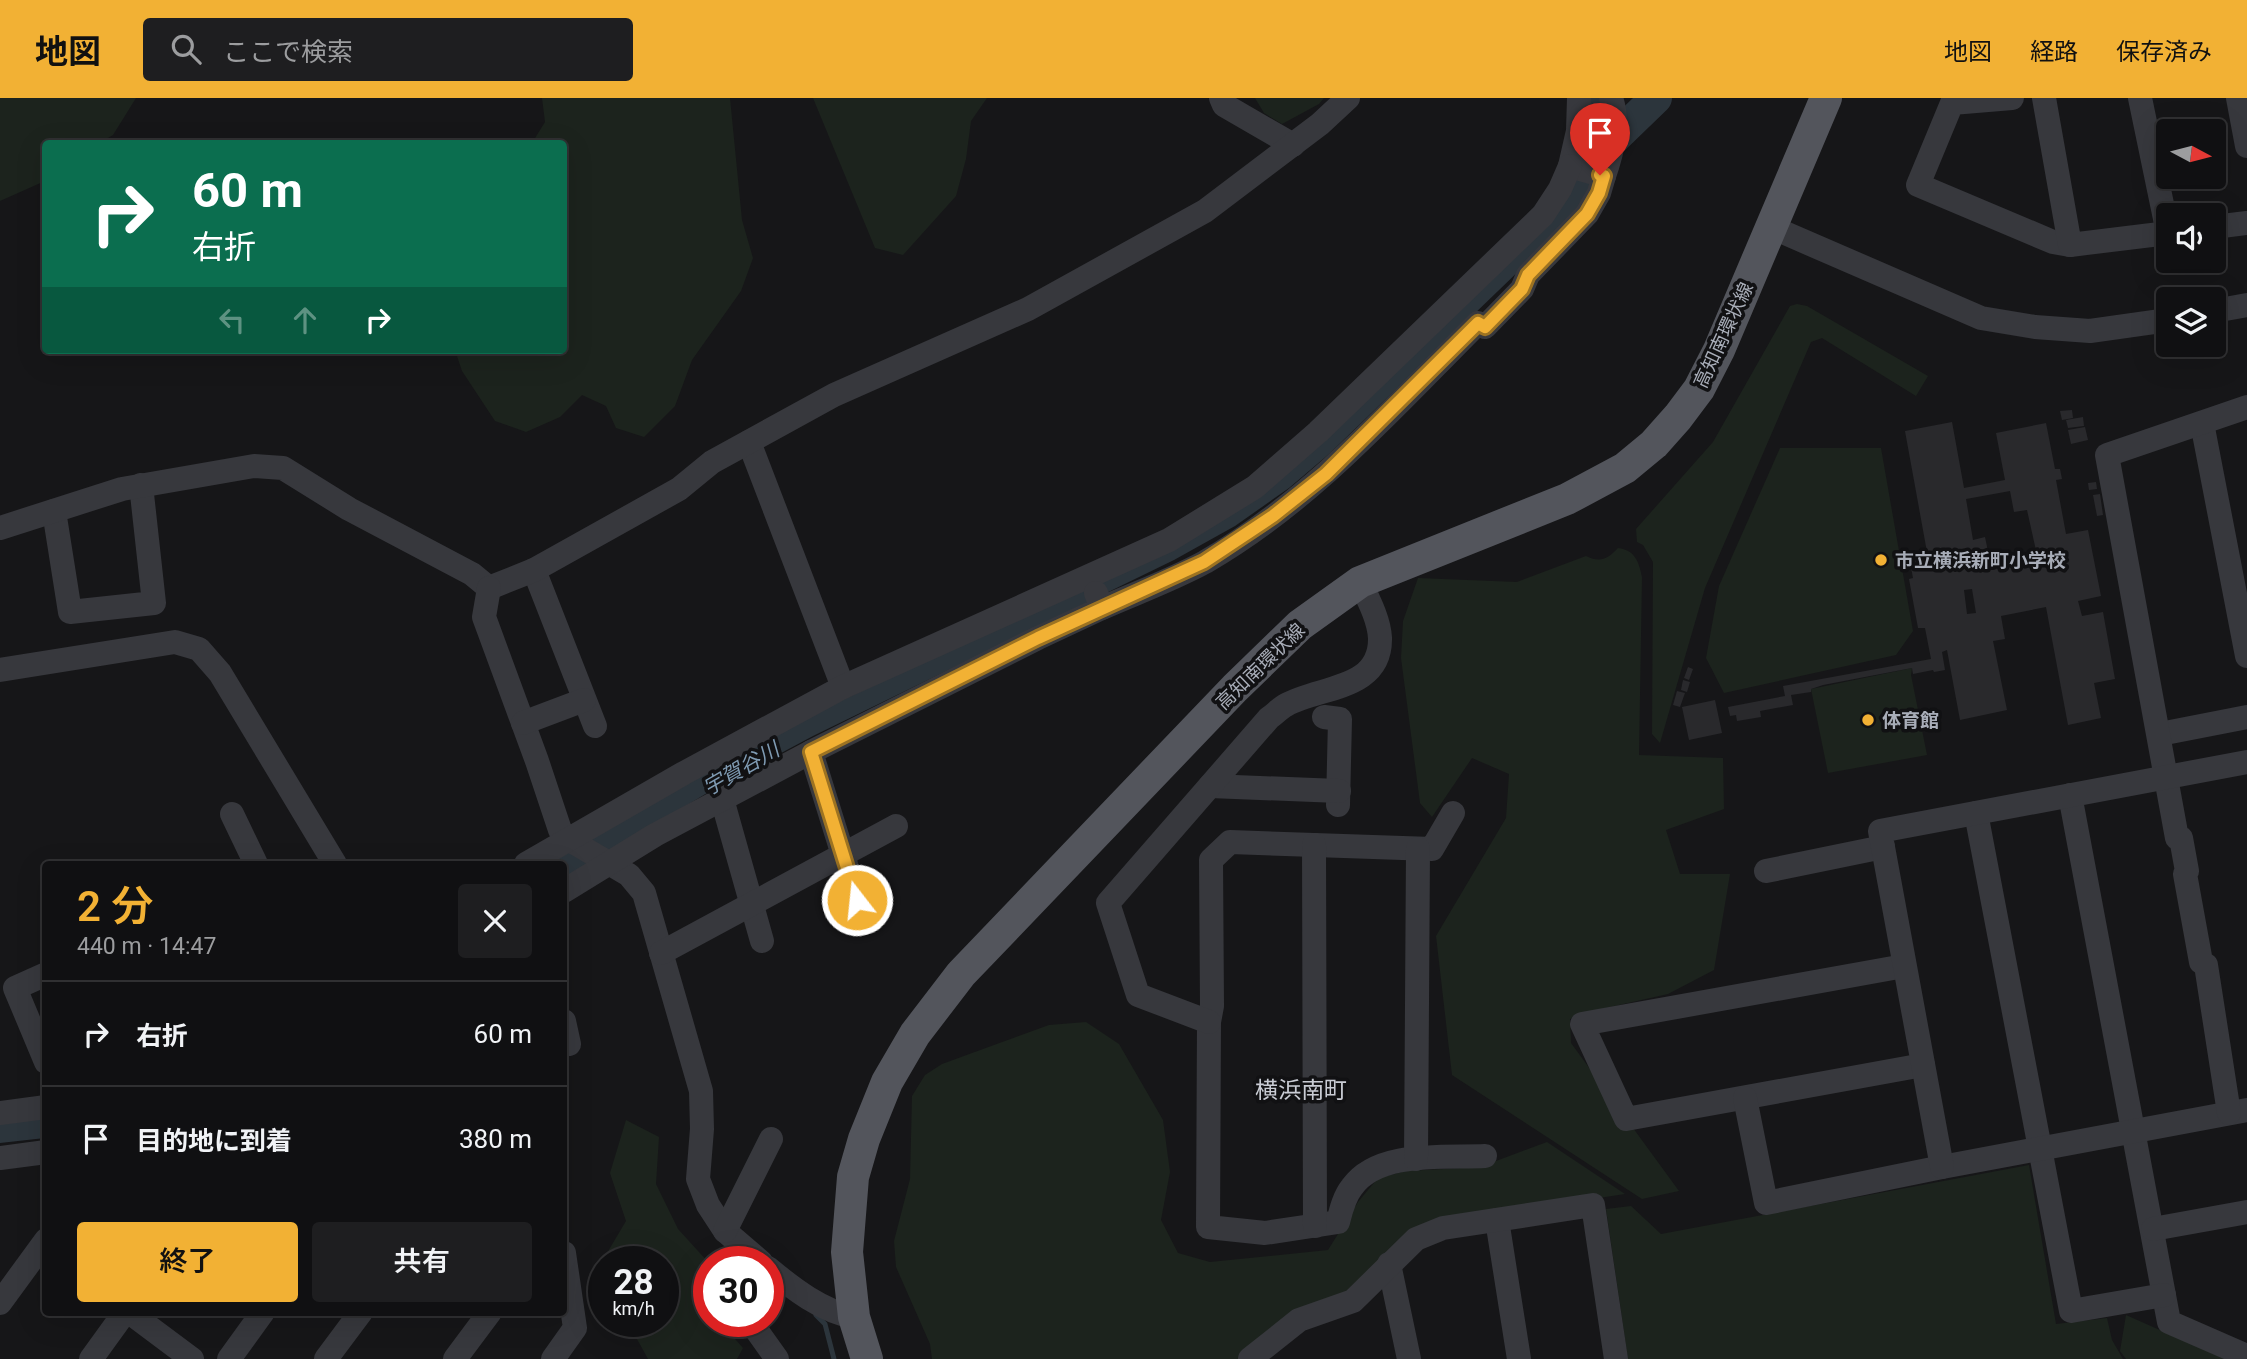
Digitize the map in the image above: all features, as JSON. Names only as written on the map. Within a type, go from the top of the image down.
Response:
[{"type":"main road","name":"高知南環状線","points":[[867,1359],[854,1317],[846,1252],[853,1177],[864,1139],[887,1082],[915,1034],[961,974],[1235,688],[1300,625],[1360,582],[1567,499],[1605,481],[1635,460],[1678,418],[1699,389],[1720,351],[1826,98]]},
{"type":"street","points":[[1221,98],[1224,105],[1293,145]]},
{"type":"street","points":[[489,588],[534,570],[679,489],[712,462],[834,395],[1028,309],[1205,211],[1320,124],[1348,98]]},
{"type":"street","points":[[532,861],[573,841],[843,687],[1096,593],[1204,562],[1273,516],[1326,474],[1478,323],[1485,327],[1522,289],[1528,275],[1587,214],[1599,193],[1577,131],[1579,98]]},
{"type":"street","points":[[567,889],[607,862],[722,799],[1038,638],[1169,540],[1255,487],[1318,432],[1542,215],[1560,189],[1592,168],[1614,127],[1611,98]]},
{"type":"street","points":[[2012,98],[1952,103],[1918,185],[2053,242],[2070,245],[2156,234]]},
{"type":"street","points":[[2044,98],[2070,245]]},
{"type":"street","points":[[2140,98],[2162,203]]},
{"type":"street","points":[[2238,98],[2247,146]]},
{"type":"street","points":[[2226,226],[2247,223]]},
{"type":"street","points":[[1771,227],[1981,318],[2035,327],[2090,331],[2156,322]]},
{"type":"street","points":[[2226,309],[2247,305]]},
{"type":"street","points":[[1745,1098],[1766,1203],[2238,1112],[2215,1034],[2217,1029],[2206,965],[2202,962],[2181,838],[2177,838],[2168,776],[2107,455],[2247,407]]},
{"type":"street","points":[[2202,423],[2247,656]]},
{"type":"street","points":[[749,442],[843,687]]},
{"type":"street","points":[[0,528],[122,489],[254,466],[283,468],[349,509],[471,574],[489,588]]},
{"type":"street","points":[[54,511],[70,612],[154,603],[141,485]]},
{"type":"street","points":[[534,570],[595,726]]},
{"type":"street","points":[[1209,1022],[1138,995],[1108,903],[1269,718],[1287,704],[1354,682],[1369,669],[1378,654],[1380,637],[1376,618],[1360,582]]},
{"type":"street","points":[[489,588],[484,617],[560,830],[573,841],[629,875],[644,894],[701,1091],[702,1129],[698,1179],[708,1205],[725,1231],[742,1246]]},
{"type":"street","points":[[0,670],[175,642],[199,649],[220,673],[333,861]]},
{"type":"street","points":[[523,723],[584,700]]},
{"type":"street","points":[[1210,786],[1338,798],[1340,719],[1324,717]]},
{"type":"street","points":[[2160,734],[2247,717]]},
{"type":"street","points":[[811,752],[857,900]]},
{"type":"street","points":[[1942,1167],[1880,831],[2247,762]]},
{"type":"street","points":[[2070,795],[2169,1322],[2247,1356]]},
{"type":"street","points":[[722,799],[762,941]]},
{"type":"street","points":[[1453,813],[1432,849],[1230,842],[1210,860],[1212,1006],[1209,1022],[1208,1227],[1265,1233],[1338,1222],[1352,1187],[1363,1175],[1386,1163],[1485,1156]]},
{"type":"street","points":[[1976,813],[2071,1311],[2164,1295]]},
{"type":"street","points":[[232,814],[255,861]]},
{"type":"street","points":[[661,953],[896,826]]},
{"type":"street","points":[[1314,845],[1315,1226]]},
{"type":"street","points":[[1766,871],[1883,847]]},
{"type":"street","points":[[1416,1159],[1418,849]]},
{"type":"street","points":[[1904,966],[1582,1024],[1626,1119],[1923,1065]]},
{"type":"street","points":[[42,976],[15,988],[42,1052]]},
{"type":"street","points":[[0,1113],[42,1108]]},
{"type":"street","points":[[725,1231],[771,1139]]},
{"type":"street","points":[[0,1158],[42,1153]]},
{"type":"street","points":[[1250,1359],[1300,1320],[1353,1301],[1416,1239],[1443,1228],[1593,1205],[1616,1359]]},
{"type":"street","points":[[2153,1229],[2247,1212]]},
{"type":"street","points":[[1497,1220],[1519,1359]]},
{"type":"street","points":[[0,1303],[42,1245]]},
{"type":"street","points":[[1390,1264],[1409,1359]]},
{"type":"street","points":[[565,1355],[575,1328],[567,1273]]},
{"type":"street","points":[[784,1286],[836,1314],[854,1317]]},
{"type":"street","points":[[91,1359],[124,1316]]},
{"type":"street","points":[[133,1316],[192,1359]]},
{"type":"street","points":[[229,1359],[259,1316]]},
{"type":"street","points":[[327,1359],[357,1316]]},
{"type":"street","points":[[455,1359],[487,1316]]},
{"type":"street","points":[[760,1337],[771,1356]]},
{"type":"shaded area","points":[[0,98],[136,98],[113,135],[104,140],[42,140],[42,182],[0,201]]},
{"type":"shaded area","points":[[542,98],[730,98],[742,220],[753,258],[741,291],[692,360],[675,406],[644,437],[616,428],[606,406],[582,395],[560,417],[526,432],[495,421],[462,371],[456,354],[567,354],[567,140],[534,140],[545,122]]},
{"type":"shaded area","points":[[813,98],[987,98],[971,121],[966,159],[956,196],[903,255],[875,248]]},
{"type":"shaded area","points":[[1255,98],[1324,98],[1319,104],[1282,124],[1264,113]]},
{"type":"shaded area","points":[[1790,306],[1807,306],[1928,376],[1916,396],[1822,338],[1811,342],[1705,588],[1660,743],[1652,734],[1653,562],[1643,545],[1637,542],[1636,529],[1713,442]]},
{"type":"shaded area","points":[[1780,448],[1881,448],[1913,631],[1896,655],[1724,693],[1706,658],[1719,586]]},
{"type":"shaded area","points":[[1618,548],[1628,551],[1635,558],[1642,577],[1639,755],[1723,758],[1724,809],[1666,830],[1680,874],[1730,874],[1714,970],[1668,994],[1588,1012],[1570,1019],[1571,1043],[1679,1191],[1642,1199],[1452,1075],[1436,936],[1506,818],[1509,774],[1472,758],[1432,817],[1420,803],[1401,658],[1403,621],[1418,578],[1517,582],[1586,556],[1604,559]]},
{"type":"shaded area","name":"体育館","points":[[1912,668],[1911,675],[1927,755],[1828,773],[1811,689]]},
{"type":"shaded area","points":[[1086,1022],[1119,1044],[1163,1120],[1170,1172],[1161,1220],[1178,1253],[1210,1262],[1328,1250],[1358,1202],[1378,1178],[1406,1171],[1480,1167],[1547,1142],[1625,1194],[1442,1222],[1351,1298],[1243,1359],[932,1359],[930,1344],[896,1267],[894,1241],[910,1179],[912,1096],[925,1075],[942,1064],[1049,1025]]},
{"type":"shaded area","points":[[626,1120],[659,1137],[656,1184],[678,1229],[693,1246],[693,1337],[733,1337],[743,1348],[737,1359],[648,1359],[635,1337],[679,1337],[679,1246],[611,1246],[626,1221],[610,1173]]},
{"type":"shaded area","points":[[2029,1165],[2056,1324],[2107,1318],[2112,1340],[2123,1359],[1628,1359],[1606,1209],[1631,1206],[1661,1234]]},
{"type":"shaded area","points":[[2126,1315],[2225,1359],[2126,1359],[2120,1351]]},
{"type":"water","name":"宇賀谷川","points":[[1589,98],[1602,98],[1604,112],[1600,135],[1609,134],[1592,186],[1575,213],[1329,454],[1289,488],[1235,526],[1174,560],[813,736],[712,790],[567,878],[567,861],[552,861],[802,719],[1172,546],[1538,235]]},
{"type":"water","points":[[42,1118],[42,1138],[0,1143],[0,1124]]},
{"type":"building","points":[[2072,410],[2073,418],[2062,420],[2060,411]]},
{"type":"building","points":[[2083,417],[2084,426],[2068,428],[2066,420]]},
{"type":"building","points":[[1952,422],[1964,488],[2005,480],[1996,433],[2046,423],[2055,469],[2060,469],[2062,479],[2056,480],[2066,534],[2088,530],[2101,596],[2078,601],[2082,616],[2103,612],[2115,679],[2094,683],[2101,718],[2068,725],[2046,607],[2001,616],[2005,639],[1993,641],[2007,710],[1960,720],[1947,650],[1942,652],[1945,670],[1913,674],[1912,668],[1823,685],[1811,689],[1811,692],[1791,695],[1793,705],[1760,711],[1761,717],[1737,721],[1736,715],[1730,716],[1728,707],[1785,696],[1783,686],[1931,659],[1925,628],[1918,628],[1909,579],[1913,578],[1909,556],[1927,552],[1905,431]],"holes":[[[2010,491],[2014,512],[2027,510],[2037,555],[2034,552],[1990,561],[1985,537],[1973,540],[1966,499]],[[1972,589],[1976,613],[1967,614],[1964,590]]]},
{"type":"building","points":[[2085,427],[2088,440],[2071,444],[2068,430]]},
{"type":"building","points":[[2096,482],[2097,489],[2089,490],[2088,483]]},
{"type":"building","points":[[2100,494],[2103,515],[2097,516],[2093,495]]},
{"type":"building","points":[[1688,667],[1693,669],[1689,680],[1684,678]]},
{"type":"building","points":[[1683,680],[1690,682],[1687,692],[1681,690]]},
{"type":"building","points":[[1677,691],[1685,693],[1680,707],[1673,705]]},
{"type":"building","points":[[1715,700],[1722,733],[1689,740],[1682,707]]},
{"type":"waterway","points":[[1597,155],[1656,98]]},
{"type":"waterway","points":[[816,1315],[825,1324],[834,1359]]},
{"type":"place","name":"市立横浜新町小学校","points":[[1881,560]]},
{"type":"place","name":"体育館","points":[[1868,720]]},
{"type":"district","name":"横浜南町","points":[[1301,1090]]},
{"type":"route","points":[[857,900],[811,752],[1038,638],[1204,562],[1273,516],[1326,474],[1478,323],[1485,327],[1522,289],[1528,275],[1587,214],[1599,193],[1604,176],[1600,175]]}]
